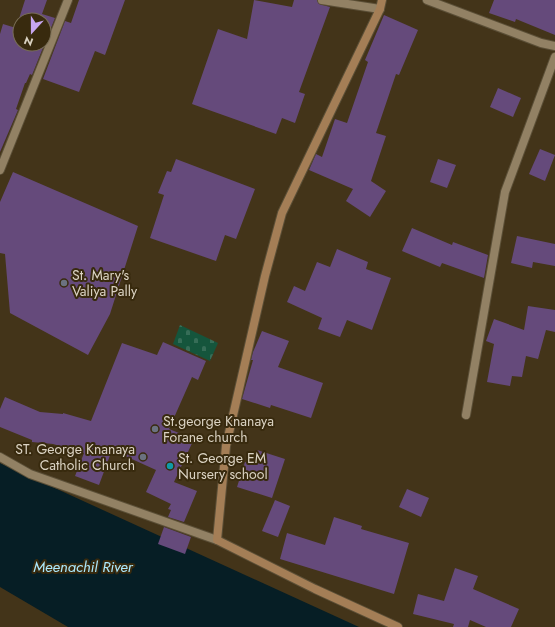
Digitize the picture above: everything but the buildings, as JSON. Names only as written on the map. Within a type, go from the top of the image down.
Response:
[{"type":"main road","points":[[382,0],[380,9],[282,213],[265,276],[226,446],[217,540],[315,589],[398,627]]},
{"type":"street","points":[[0,170],[68,0]]},
{"type":"street","points":[[322,0],[380,9]]},
{"type":"street","points":[[427,0],[540,43],[555,46]]},
{"type":"street","points":[[466,415],[505,192],[555,57]]},
{"type":"street","points":[[0,457],[30,474],[217,540]]},
{"type":"green space","points":[[180,325],[218,343],[210,361],[173,344]]},
{"type":"water","name":"Meenachil River","points":[[0,463],[359,627],[68,627],[0,587]]},
{"type":"place","name":"St. Mary's Valiya Pally","points":[[64,283]]},
{"type":"place","name":"St.george Knanaya Forane church","points":[[155,429]]},
{"type":"place","name":"ST. George Knanaya Catholic Church","points":[[143,457]]},
{"type":"place","name":"St. George EM Nursery school","points":[[170,466]]}]
